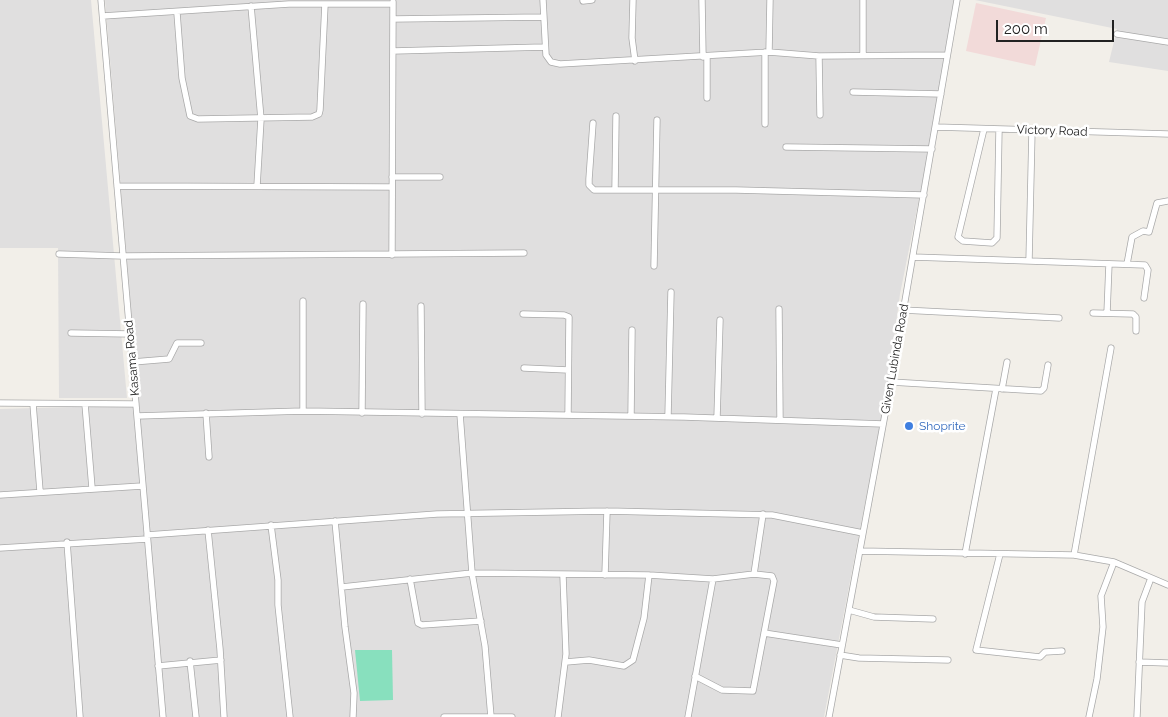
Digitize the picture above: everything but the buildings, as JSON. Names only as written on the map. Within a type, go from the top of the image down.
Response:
[{"type":"street","name":"Kasama Road","points":[[101,0],[162,717]]},
{"type":"street","points":[[543,0],[544,47],[548,59],[551,62],[560,64],[767,52],[819,56],[948,55]]},
{"type":"street","points":[[583,1],[592,0]]},
{"type":"street","points":[[634,0],[632,38],[635,61]]},
{"type":"street","points":[[702,0],[707,98]]},
{"type":"street","points":[[765,124],[770,0]]},
{"type":"street","points":[[862,0],[863,55]]},
{"type":"street","name":"Given Lubinda Road","points":[[829,717],[904,310],[957,0]]},
{"type":"street","points":[[102,16],[177,13],[289,2],[325,4],[393,2],[392,255]]},
{"type":"street","points":[[177,13],[182,78],[190,116],[198,119],[312,117],[319,114],[325,4]]},
{"type":"street","points":[[251,6],[261,119],[258,186]]},
{"type":"street","points":[[393,19],[543,17]]},
{"type":"street","points":[[1117,34],[1168,42]]},
{"type":"street","points":[[393,51],[544,47]]},
{"type":"street","points":[[819,56],[820,116]]},
{"type":"street","points":[[853,92],[941,94]]},
{"type":"street","points":[[615,190],[616,116]]},
{"type":"street","points":[[654,266],[657,120]]},
{"type":"street","points":[[593,123],[590,185],[594,190],[924,195]]},
{"type":"street","name":"Victory Road","points":[[936,127],[1168,134]]},
{"type":"street","points":[[984,129],[958,237],[963,241],[992,243],[997,238],[999,130]]},
{"type":"street","points":[[1029,262],[1032,131]]},
{"type":"street","points":[[786,147],[932,149]]},
{"type":"street","points":[[392,178],[440,177]]},
{"type":"street","points":[[117,186],[392,187]]},
{"type":"street","points":[[1127,264],[1132,237],[1143,231],[1149,232],[1157,203],[1168,202]]},
{"type":"street","points":[[59,254],[122,256],[524,253]]},
{"type":"street","points":[[913,257],[1147,266],[1144,298]]},
{"type":"street","points":[[1108,313],[1109,264]]},
{"type":"street","points":[[668,416],[671,292]]},
{"type":"street","points":[[303,412],[304,301]]},
{"type":"street","points":[[362,413],[363,304]]},
{"type":"street","points":[[421,306],[422,414]]},
{"type":"street","points":[[779,309],[780,419]]},
{"type":"street","points":[[904,310],[1059,318]]},
{"type":"street","points":[[1092,313],[1134,316],[1136,331]]},
{"type":"street","points":[[523,314],[564,315],[569,317],[568,415]]},
{"type":"street","points":[[717,418],[720,320]]},
{"type":"street","points":[[631,416],[632,330]]},
{"type":"street","points":[[71,333],[130,334]]},
{"type":"street","points":[[133,362],[169,359],[177,342],[201,343]]},
{"type":"street","points":[[1074,555],[1111,348]]},
{"type":"street","points":[[966,554],[999,389],[1007,362]]},
{"type":"street","points":[[891,382],[1041,391],[1044,388],[1048,365]]},
{"type":"street","points":[[524,368],[568,370]]},
{"type":"street","points":[[0,404],[136,404]]},
{"type":"street","points":[[33,404],[40,491]]},
{"type":"street","points":[[85,404],[92,488]]},
{"type":"street","points":[[137,416],[303,412],[668,416],[883,424]]},
{"type":"street","points":[[206,413],[209,457]]},
{"type":"street","points":[[460,414],[461,450],[472,573],[481,621],[491,716]]},
{"type":"street","points":[[0,494],[142,486]]},
{"type":"street","points":[[605,576],[607,511]]},
{"type":"street","points":[[0,548],[147,537],[208,530],[468,513],[607,511],[763,514],[863,533]]},
{"type":"street","points":[[754,574],[763,514]]},
{"type":"street","points":[[335,521],[354,693],[353,717]]},
{"type":"street","points":[[271,526],[278,580],[278,605],[290,717]]},
{"type":"street","points":[[208,530],[221,660],[224,717]]},
{"type":"street","points":[[67,542],[80,717]]},
{"type":"street","points":[[860,551],[1074,555],[1114,562],[1168,585]]},
{"type":"street","points":[[1000,554],[976,650],[1040,657],[1046,652],[1062,651]]},
{"type":"street","points":[[1089,717],[1097,679],[1103,627],[1101,596],[1114,562]]},
{"type":"street","points":[[342,587],[472,573],[563,576],[649,575],[712,580],[754,574],[770,575],[774,579],[755,688],[752,692],[722,690],[695,676]]},
{"type":"street","points":[[566,662],[589,660],[624,666],[633,660],[644,618],[649,575]]},
{"type":"street","points":[[558,717],[566,662],[563,576]]},
{"type":"street","points":[[1137,717],[1142,602],[1151,578]]},
{"type":"street","points":[[410,579],[418,623],[427,626],[481,621]]},
{"type":"street","points":[[688,717],[712,580]]},
{"type":"street","points":[[848,610],[874,617],[933,619]]},
{"type":"street","points":[[764,633],[842,646]]},
{"type":"street","points":[[840,655],[859,658],[948,660]]},
{"type":"street","points":[[158,666],[190,661],[221,660]]},
{"type":"street","points":[[190,661],[196,717]]},
{"type":"street","points":[[1139,662],[1168,663]]},
{"type":"street","points":[[444,717],[512,717]]},
{"type":"shaded area","points":[[0,0],[91,0],[127,398],[59,398],[58,248],[0,248]]},
{"type":"shaded area","points":[[105,0],[954,0],[929,149],[900,294],[888,383],[824,717],[0,717],[0,409],[139,405]]},
{"type":"shaded area","points":[[975,0],[1168,0],[1168,71],[1109,62],[1117,29]]},
{"type":"shaded area","points":[[976,3],[1046,18],[1035,66],[966,51]]},
{"type":"green space","points":[[355,650],[392,650],[393,700],[360,701]]},
{"type":"place","name":"Shoprite","points":[[909,426]]}]
